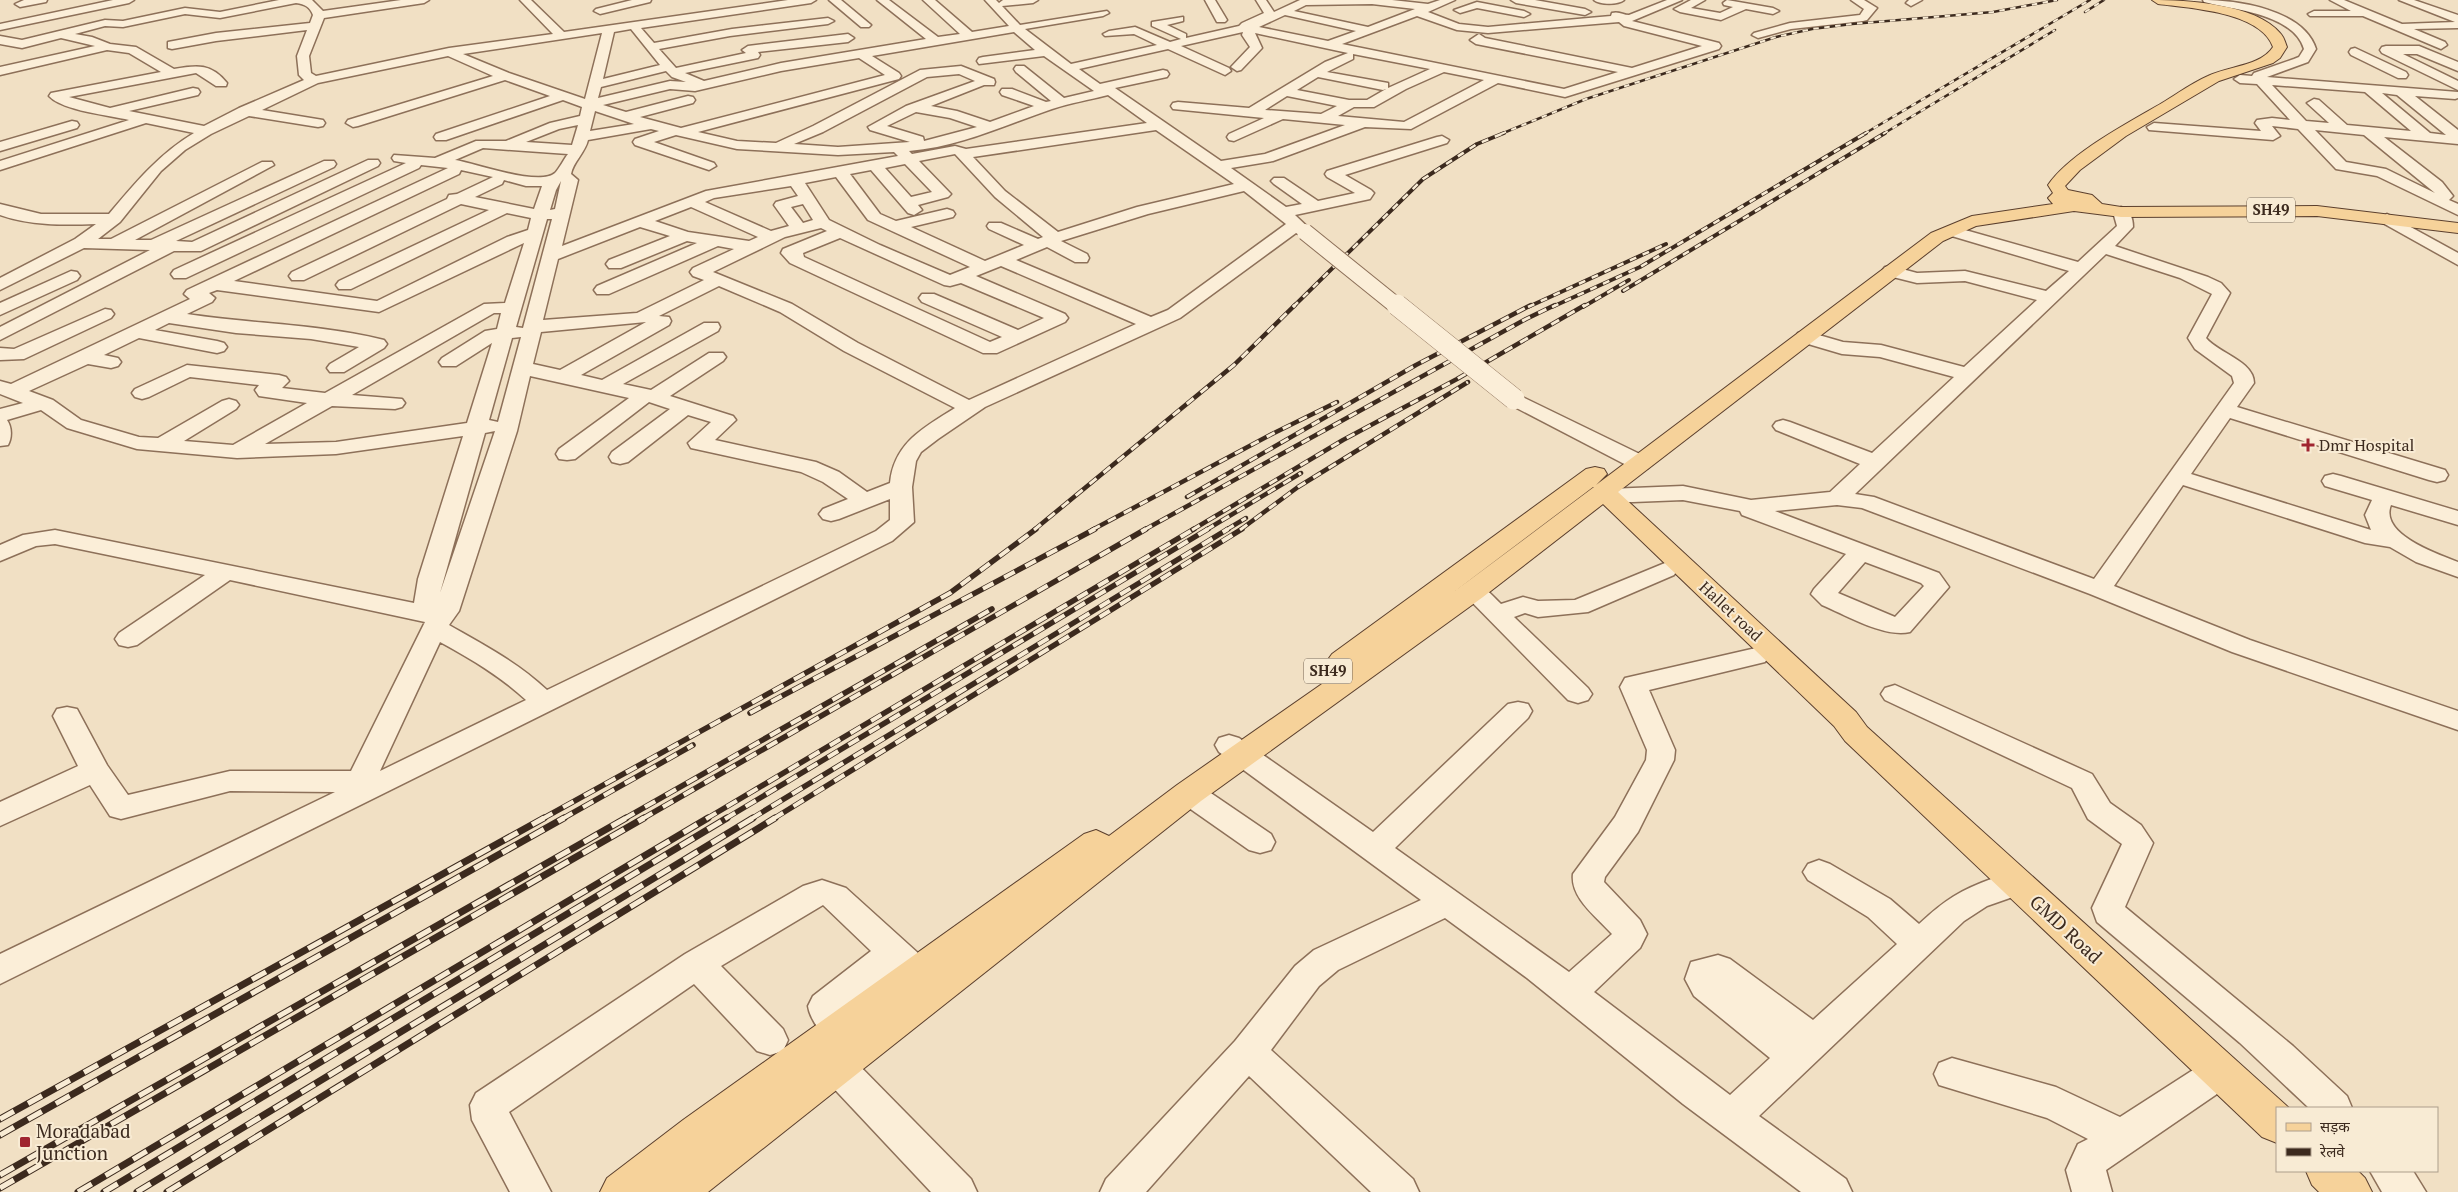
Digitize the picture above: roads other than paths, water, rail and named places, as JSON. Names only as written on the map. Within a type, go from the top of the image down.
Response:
[{"type":"main road","points":[[2158,0],[2213,9],[2247,18],[2275,34],[2286,48]]},
{"type":"main road","points":[[2075,201],[2056,186],[2074,167],[2121,133],[2206,91],[2286,59],[2287,36],[2263,20],[2224,8],[2178,0]]},
{"type":"main road","points":[[2075,201],[2071,188],[2076,181],[2154,127],[2214,78],[2268,60],[2286,48]]},
{"type":"main road","name":"SH49","points":[[675,1192],[1189,793],[1235,750],[1496,560],[1632,458],[1861,276],[1939,226],[1962,217],[2075,201],[2135,207],[2272,206],[2315,208],[2458,226]]},
{"type":"main road","name":"SH49","points":[[906,962],[1235,750],[1473,591],[1496,560],[1601,496],[1632,458],[1804,337],[1937,238],[1972,221],[2075,201],[2121,212],[2289,210],[2458,226]]},
{"type":"main road","points":[[1601,496],[1665,570],[1756,656],[1816,712],[1856,734]]},
{"type":"main road","name":"Hallet road","points":[[1601,496],[1845,719],[1856,734]]},
{"type":"main road","name":"GMD Road","points":[[1856,734],[2276,1123]]},
{"type":"main road","points":[[622,1192],[698,1133],[842,1028]]},
{"type":"main road","points":[[2328,1172],[2350,1192]]},
{"type":"street","points":[[20,4],[42,0]]},
{"type":"street","points":[[0,26],[129,0]]},
{"type":"street","points":[[254,0],[272,5]]},
{"type":"street","points":[[0,50],[105,24],[129,23],[188,11],[220,15],[305,0],[315,6],[319,15],[303,56],[303,67],[306,77],[314,80]]},
{"type":"street","points":[[319,15],[424,0]]},
{"type":"street","points":[[525,0],[560,34]]},
{"type":"street","points":[[433,621],[426,604],[429,585],[537,224],[564,169],[579,144],[596,80],[606,29],[600,11],[592,0]]},
{"type":"street","points":[[600,11],[646,0]]},
{"type":"street","points":[[0,285],[81,243],[114,219],[150,175],[180,147],[244,111],[314,80],[449,52],[560,34],[715,14],[804,0],[848,38],[862,54],[895,76],[809,98],[776,103],[749,114],[640,142],[709,166]]},
{"type":"street","points":[[834,0],[885,50]]},
{"type":"street","points":[[882,0],[935,41]]},
{"type":"street","points":[[928,0],[970,36]]},
{"type":"street","points":[[990,0],[1020,27],[1074,67],[1246,186],[1514,399],[1632,458]]},
{"type":"street","points":[[1003,2],[1034,0]]},
{"type":"street","points":[[1210,0],[1221,20]]},
{"type":"street","points":[[1003,2],[1031,41],[1046,52],[1074,67],[1243,29],[1246,25],[1270,13],[1261,0]]},
{"type":"street","points":[[1516,0],[1600,14]]},
{"type":"street","points":[[1599,0],[1619,0]]},
{"type":"street","points":[[1459,16],[1470,26],[1484,27],[1617,19],[1663,0]]},
{"type":"street","points":[[1431,6],[1462,28],[1492,30],[1635,17],[1677,0]]},
{"type":"street","points":[[1700,0],[1680,9],[1721,17],[1734,5],[1764,0]]},
{"type":"street","points":[[1758,35],[1813,23],[1864,17],[1871,8],[1857,0]]},
{"type":"street","points":[[2208,0],[2264,12],[2297,30],[2308,39],[2310,49],[2304,60],[2250,78],[2235,79]]},
{"type":"street","points":[[2336,0],[2453,50]]},
{"type":"street","points":[[2405,0],[2418,0],[2454,6]]},
{"type":"street","points":[[2405,0],[2437,11],[2456,24]]},
{"type":"street","points":[[1237,67],[1256,48],[1248,35],[1250,29],[1305,2],[1372,1],[1431,6],[1459,16],[1481,18],[1570,9]]},
{"type":"street","points":[[166,3],[179,7],[202,2]]},
{"type":"street","points":[[1305,2],[1362,17]]},
{"type":"street","points":[[2297,30],[2312,9],[2326,3],[2349,5]]},
{"type":"street","points":[[1459,16],[1475,5],[1524,14]]},
{"type":"street","points":[[1734,5],[1773,11]]},
{"type":"street","points":[[1734,5],[1813,23]]},
{"type":"street","points":[[1329,45],[1431,6]]},
{"type":"street","points":[[2438,26],[2399,13],[2437,11],[2454,6]]},
{"type":"street","points":[[754,8],[772,20]]},
{"type":"street","points":[[589,104],[670,85],[692,88],[795,65],[1020,27],[1106,8]]},
{"type":"street","points":[[2312,9],[2369,14]]},
{"type":"street","points":[[1481,18],[1500,10]]},
{"type":"street","points":[[1285,12],[1367,30]]},
{"type":"street","points":[[715,14],[741,43],[772,70]]},
{"type":"street","points":[[908,22],[927,18]]},
{"type":"street","points":[[1179,19],[1156,24],[1192,41]]},
{"type":"street","points":[[1250,29],[1499,81],[1569,93],[1638,68],[1715,46],[1663,36],[1617,19]]},
{"type":"street","points":[[596,80],[668,66],[741,43],[828,21]]},
{"type":"street","points":[[1263,21],[1378,41]]},
{"type":"street","points":[[129,23],[147,34]]},
{"type":"street","points":[[1748,24],[1776,30]]},
{"type":"street","points":[[2398,27],[2456,24]]},
{"type":"street","points":[[633,25],[668,66],[703,85]]},
{"type":"street","points":[[182,61],[168,43],[226,33],[314,26]]},
{"type":"street","points":[[1173,32],[1202,26]]},
{"type":"street","points":[[200,27],[226,33]]},
{"type":"street","points":[[1109,34],[1135,30],[1225,71]]},
{"type":"street","points":[[1492,30],[1476,40],[1621,69],[1638,68]]},
{"type":"street","points":[[682,49],[811,33]]},
{"type":"street","points":[[55,35],[92,40],[108,46],[132,50],[155,64],[182,61],[202,69],[221,83]]},
{"type":"street","points":[[1643,42],[1663,36]]},
{"type":"street","points":[[650,47],[848,38]]},
{"type":"street","points":[[0,40],[25,44]]},
{"type":"street","points":[[1031,41],[981,56],[1046,52]]},
{"type":"street","points":[[692,59],[741,43]]},
{"type":"street","points":[[1471,51],[1489,43]]},
{"type":"street","points":[[1537,52],[1561,43]]},
{"type":"street","points":[[0,71],[108,46]]},
{"type":"street","points":[[1567,58],[1589,48]]},
{"type":"street","points":[[2456,89],[2386,50],[2419,50],[2458,67]]},
{"type":"street","points":[[449,52],[541,89],[653,126],[707,140],[734,145],[797,147],[904,155],[942,196],[911,206],[875,166]]},
{"type":"street","points":[[2355,52],[2422,85]]},
{"type":"street","points":[[1252,112],[1300,82],[1349,56]]},
{"type":"street","points":[[1598,64],[1618,56]]},
{"type":"street","points":[[932,58],[947,67]]},
{"type":"street","points":[[1284,92],[1350,104],[1369,104],[1453,59]]},
{"type":"street","points":[[829,60],[871,82]]},
{"type":"street","points":[[56,96],[182,61]]},
{"type":"street","points":[[882,66],[898,63]]},
{"type":"street","points":[[2363,64],[2414,64]]},
{"type":"street","points":[[795,65],[816,76]]},
{"type":"street","points":[[2288,66],[2314,69]]},
{"type":"street","points":[[1020,68],[1061,102]]},
{"type":"street","points":[[1134,108],[1233,105],[1252,112],[1409,125],[1482,87],[1523,69]]},
{"type":"street","points":[[491,70],[354,117],[505,76]]},
{"type":"street","points":[[778,146],[812,132],[924,74],[961,70],[981,81]]},
{"type":"street","points":[[2328,71],[2342,86]]},
{"type":"street","points":[[1316,73],[1383,86]]},
{"type":"street","points":[[799,173],[841,172],[875,166],[904,155],[935,149],[989,126],[1045,106],[1163,74]]},
{"type":"street","points":[[2235,79],[2369,88],[2456,89]]},
{"type":"street","points":[[1544,89],[1556,80]]},
{"type":"street","points":[[2260,80],[2341,166],[2381,172],[2454,208]]},
{"type":"street","points":[[928,86],[981,81]]},
{"type":"street","points":[[981,81],[874,127],[935,149],[954,150],[963,154],[1047,241]]},
{"type":"street","points":[[1300,82],[1360,94]]},
{"type":"street","points":[[44,85],[56,96],[82,106],[206,131]]},
{"type":"street","points":[[1482,87],[1527,98]]},
{"type":"street","points":[[2369,88],[2426,137]]},
{"type":"street","points":[[522,95],[541,89]]},
{"type":"street","points":[[2400,89],[2458,138]]},
{"type":"street","points":[[1007,92],[1045,106]]},
{"type":"street","points":[[441,137],[562,96]]},
{"type":"street","points":[[0,147],[111,112],[196,97],[0,166]]},
{"type":"street","points":[[809,98],[854,109]]},
{"type":"street","points":[[625,116],[688,100]]},
{"type":"street","points":[[869,101],[952,114],[989,126]]},
{"type":"street","points":[[776,103],[811,115],[834,120]]},
{"type":"street","points":[[2314,103],[2344,130]]},
{"type":"street","points":[[1291,132],[1325,119],[1350,104]]},
{"type":"street","points":[[1197,121],[1233,105]]},
{"type":"street","points":[[64,112],[82,106]]},
{"type":"street","points":[[728,106],[774,122]]},
{"type":"street","points":[[244,111],[318,123]]},
{"type":"street","points":[[438,162],[477,145],[547,148],[579,144],[700,113]]},
{"type":"street","points":[[900,115],[966,135]]},
{"type":"street","points":[[1234,137],[1281,115]]},
{"type":"street","points":[[6,389],[84,358],[163,320],[206,298],[193,295],[459,168],[551,128],[586,119]]},
{"type":"street","points":[[1217,166],[1268,158],[1331,136],[1364,122]]},
{"type":"street","points":[[2154,127],[2273,136],[2262,123],[2458,138]]},
{"type":"street","points":[[963,154],[1180,124]]},
{"type":"street","points":[[793,127],[812,132]]},
{"type":"street","points":[[2369,132],[2437,184],[2454,208]]},
{"type":"street","points":[[797,147],[827,137]]},
{"type":"street","points":[[669,152],[707,140]]},
{"type":"street","points":[[0,970],[357,790],[545,703],[884,536],[902,522],[901,487],[909,452],[948,421],[970,408],[1174,314],[1315,206],[1367,195],[1332,175],[1333,173],[1442,140]]},
{"type":"street","points":[[298,276],[501,179],[547,148]]},
{"type":"street","points":[[935,149],[950,165]]},
{"type":"street","points":[[548,265],[639,221],[690,201],[713,193],[741,191],[799,173],[833,151]]},
{"type":"street","points":[[399,158],[438,162],[501,179],[559,182]]},
{"type":"street","points":[[81,243],[170,247],[198,246],[374,163]]},
{"type":"street","points":[[152,246],[329,164]]},
{"type":"street","points":[[113,244],[267,165]]},
{"type":"street","points":[[180,274],[414,165]]},
{"type":"street","points":[[841,172],[871,215],[894,227],[993,264],[1079,292],[1151,324]]},
{"type":"street","points":[[799,173],[807,198],[823,223],[948,281],[1047,241],[1143,210],[1246,186]]},
{"type":"street","points":[[2335,182],[2332,175],[2334,174],[2437,184]]},
{"type":"street","points":[[893,187],[928,180]]},
{"type":"street","points":[[1279,181],[1315,206]]},
{"type":"street","points":[[357,790],[433,621],[446,611],[508,424],[561,213],[559,182]]},
{"type":"street","points":[[365,188],[459,199],[505,208],[537,224]]},
{"type":"street","points":[[798,228],[782,205],[787,202],[807,198]]},
{"type":"street","points":[[690,201],[771,237]]},
{"type":"street","points":[[0,208],[27,217],[114,219]]},
{"type":"street","points":[[346,285],[505,208]]},
{"type":"street","points":[[1838,498],[1966,374],[2051,298],[2125,227],[2125,220],[2121,212]]},
{"type":"street","points":[[215,284],[379,307],[513,241],[537,224],[561,213]]},
{"type":"street","points":[[894,227],[947,214]]},
{"type":"street","points":[[2387,219],[2458,260]]},
{"type":"street","points":[[639,221],[685,236],[796,255],[796,259],[990,349],[1059,318],[963,276]]},
{"type":"street","points":[[823,223],[798,228],[771,237],[699,271],[786,308],[851,347],[970,408]]},
{"type":"street","points":[[995,226],[1047,241],[1081,258]]},
{"type":"street","points":[[548,265],[664,229]]},
{"type":"street","points":[[1951,231],[2082,269]]},
{"type":"street","points":[[789,253],[840,232]]},
{"type":"street","points":[[615,264],[685,236]]},
{"type":"street","points":[[603,290],[716,241]]},
{"type":"street","points":[[0,334],[170,247]]},
{"type":"street","points":[[2099,589],[2244,383],[2244,378],[2240,372],[2202,345],[2197,338],[2222,294],[2218,289],[2201,280],[2104,248]]},
{"type":"street","points":[[1891,271],[1917,278],[1949,274],[1966,276],[2051,298]]},
{"type":"street","points":[[0,310],[71,276]]},
{"type":"street","points":[[449,362],[492,336],[505,333],[532,328],[641,318],[718,280]]},
{"type":"street","points":[[928,298],[1019,337]]},
{"type":"street","points":[[52,307],[163,320],[311,333],[377,344],[337,368]]},
{"type":"street","points":[[237,452],[490,308],[512,308]]},
{"type":"street","points":[[0,354],[17,355],[105,314]]},
{"type":"street","points":[[563,377],[662,321]]},
{"type":"street","points":[[605,386],[710,327]]},
{"type":"street","points":[[138,332],[216,347]]},
{"type":"street","points":[[1804,337],[1842,348],[1881,351],[1966,374]]},
{"type":"street","points":[[273,346],[354,358]]},
{"type":"street","points":[[567,454],[650,396],[716,357]]},
{"type":"street","points":[[84,358],[111,362]]},
{"type":"street","points":[[522,368],[650,396],[726,420],[700,443],[808,467],[831,477],[865,501]]},
{"type":"street","points":[[142,393],[190,371],[279,381],[264,392],[328,400],[395,403]]},
{"type":"street","points":[[6,389],[44,403],[74,424],[137,443],[237,452],[336,448],[508,424]]},
{"type":"street","points":[[0,416],[44,403]]},
{"type":"street","points":[[162,445],[229,405]]},
{"type":"street","points":[[620,457],[686,406]]},
{"type":"street","points":[[2226,410],[2438,475]]},
{"type":"street","points":[[0,425],[0,440]]},
{"type":"street","points":[[1783,426],[1874,462]]},
{"type":"street","points":[[2179,477],[2373,538],[2397,541]]},
{"type":"street","points":[[2335,480],[2458,518]]},
{"type":"street","points":[[831,514],[901,487]]},
{"type":"street","points":[[1601,496],[1683,493],[1738,506],[1861,552]]},
{"type":"street","points":[[2385,496],[2377,511],[2378,520],[2383,529],[2397,541],[2424,557],[2458,570]]},
{"type":"street","points":[[1738,506],[1765,507],[1838,498],[1866,502],[2099,589],[2241,646],[2458,721]]},
{"type":"street","points":[[0,554],[31,540],[55,537],[226,572],[433,621],[516,676],[545,703]]},
{"type":"street","points":[[1496,615],[1523,605],[1538,609],[1579,607],[1665,570]]},
{"type":"street","points":[[128,639],[226,572]]},
{"type":"street","points":[[1473,591],[1578,694]]},
{"type":"street","points":[[1570,992],[1628,939],[1630,934],[1628,928],[1590,889],[1588,882],[1590,874],[1627,824],[1660,760],[1661,750],[1634,687],[1635,684],[1756,656]]},
{"type":"street","points":[[1895,694],[2082,780],[2087,785],[2098,810],[2132,833],[2138,843],[2108,908],[2110,913],[2248,1028],[2333,1107]]},
{"type":"street","points":[[1375,849],[1518,711]]},
{"type":"street","points":[[66,716],[95,770],[121,808],[230,781],[357,790]]},
{"type":"street","points":[[1235,750],[1375,849],[1570,992],[1731,1118],[1832,1192]]},
{"type":"street","points":[[0,815],[95,770]]},
{"type":"street","points":[[1189,793],[1260,842]]},
{"type":"street","points":[[1819,872],[1879,908],[1919,944]]},
{"type":"street","points":[[1731,1118],[1953,912],[1976,897],[2016,883]]},
{"type":"street","points":[[531,1192],[490,1120],[489,1105],[697,964],[806,899],[822,892],[835,898],[906,962],[825,1006],[826,1012],[842,1028]]},
{"type":"street","points":[[1120,1192],[1248,1052],[1307,976],[1326,960],[1448,902]]},
{"type":"street","points":[[697,964],[770,1040]]},
{"type":"street","points":[[1248,1052],[1399,1192]]},
{"type":"street","points":[[837,1067],[957,1192]]},
{"type":"street","points":[[2092,1192],[2085,1170],[2092,1157],[2220,1072]]},
{"type":"street","points":[[1952,1074],[2056,1104],[2122,1137]]},
{"type":"street","points":[[2390,1172],[2406,1192]]},
{"type":"railway","points":[[1501,134],[1586,99],[1776,37],[1812,29],[1852,24],[1993,12],[2057,0]]},
{"type":"railway","points":[[1864,134],[2090,0]]},
{"type":"railway","points":[[2085,12],[2104,0]]},
{"type":"railway","points":[[1883,134],[2055,30]]},
{"type":"railway","points":[[1293,307],[1423,179],[1477,144],[1504,133]]},
{"type":"railway","points":[[1552,307],[1640,267],[1866,133]]},
{"type":"railway","points":[[1623,291],[1885,133]]},
{"type":"railway","points":[[1528,307],[1666,244]]},
{"type":"railway","points":[[1583,307],[1629,280]]},
{"type":"railway","points":[[1034,530],[1234,365],[1295,305]]},
{"type":"railway","points":[[1187,497],[1416,365],[1531,305]]},
{"type":"railway","points":[[1144,530],[1526,319],[1555,305]]},
{"type":"railway","points":[[1192,530],[1343,440],[1457,379],[1585,305]]},
{"type":"railway","points":[[1240,530],[1298,487],[1468,382]]},
{"type":"railway","points":[[1092,530],[1272,434],[1337,402]]},
{"type":"railway","points":[[1206,530],[1301,473]]},
{"type":"railway","points":[[1226,530],[1246,518]]},
{"type":"railway","points":[[542,819],[950,593],[1036,529]]},
{"type":"railway","points":[[750,713],[1095,529]]},
{"type":"railway","points":[[642,819],[1146,529]]},
{"type":"railway","points":[[706,819],[1194,529]]},
{"type":"railway","points":[[725,819],[1208,529]]},
{"type":"railway","points":[[751,819],[1228,529]]},
{"type":"railway","points":[[773,819],[1242,529]]},
{"type":"railway","points":[[624,819],[992,609]]},
{"type":"railway","points":[[562,819],[693,745]]},
{"type":"railway","points":[[0,1119],[544,818]]},
{"type":"railway","points":[[0,1135],[564,818]]},
{"type":"railway","points":[[0,1175],[626,818]]},
{"type":"railway","points":[[0,1188],[644,818]]},
{"type":"railway","points":[[78,1192],[708,818]]},
{"type":"railway","points":[[104,1192],[727,818]]},
{"type":"railway","points":[[137,1192],[753,818]]},
{"type":"railway","points":[[167,1192],[775,818]]},
{"type":"place","name":"Dmr Hospital","points":[[2308,445]]},
{"type":"place","name":"Moradabad Junction","points":[[25,1142]]}]
